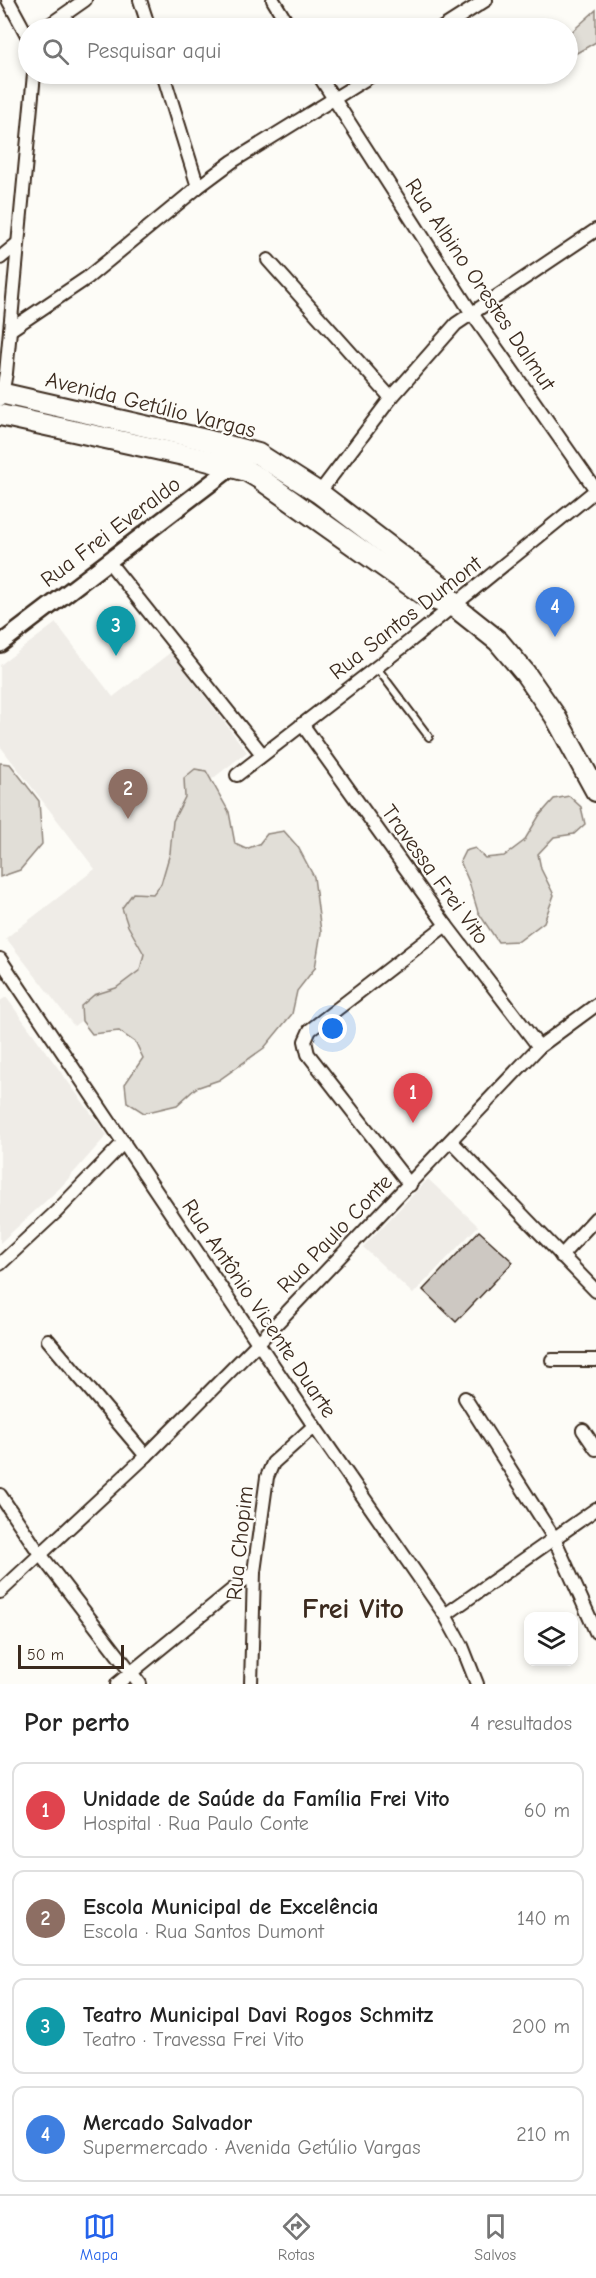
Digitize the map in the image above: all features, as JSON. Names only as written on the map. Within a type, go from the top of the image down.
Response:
[{"type":"main road","name":"Avenida Getúlio Vargas","points":[[1,398],[258,454],[319,493],[441,586],[454,606],[498,641],[525,673],[555,716],[596,791]]},
{"type":"main road","name":"Avenida Getúlio Vargas","points":[[0,415],[247,471],[427,597],[454,606]]},
{"type":"street","points":[[8,0],[18,18]]},
{"type":"street","points":[[59,18],[85,0]]},
{"type":"street","points":[[140,0],[146,18]]},
{"type":"street","points":[[273,0],[285,18]]},
{"type":"street","points":[[456,18],[478,2]]},
{"type":"street","points":[[1,398],[10,330],[33,84]]},
{"type":"street","points":[[166,84],[198,187]]},
{"type":"street","name":"Rua Albino Orestes Dalmut","points":[[324,84],[471,312],[596,490]]},
{"type":"street","points":[[10,330],[87,278],[233,161],[359,84]]},
{"type":"street","points":[[319,493],[391,398],[439,341],[471,312],[596,230]]},
{"type":"street","points":[[0,258],[17,244]]},
{"type":"street","points":[[268,260],[391,398]]},
{"type":"street","name":"Rua Frei Everaldo","points":[[0,644],[232,467],[241,449]]},
{"type":"street","name":"Rua Santos Dumont","points":[[237,775],[376,668],[596,490]]},
{"type":"street","points":[[108,561],[262,754]]},
{"type":"street","name":"Travessa Frei Vito","points":[[302,724],[446,926],[539,1047]]},
{"type":"street","points":[[410,1185],[308,1054],[305,1041],[310,1030],[446,926]]},
{"type":"street","name":"Rua Antônio Vicente Duarte","points":[[0,959],[4,973],[124,1142],[314,1426],[445,1615],[462,1647],[477,1684]]},
{"type":"street","name":"Rua Paulo Conte","points":[[0,1592],[146,1455],[258,1343],[539,1047],[596,1005]]},
{"type":"street","points":[[451,1141],[596,1291]]},
{"type":"street","points":[[0,1264],[56,1212],[124,1142]]},
{"type":"street","points":[[561,1257],[596,1218]]},
{"type":"street","points":[[48,1340],[146,1455]]},
{"type":"street","points":[[552,1360],[596,1360]]},
{"type":"street","points":[[465,1398],[554,1538],[596,1632]]},
{"type":"street","name":"Rua Chopim","points":[[251,1684],[254,1572],[267,1478],[273,1463],[314,1426]]},
{"type":"street","points":[[582,1430],[596,1449]]},
{"type":"street","points":[[0,1495],[40,1554],[140,1684]]},
{"type":"street","points":[[445,1615],[596,1509]]},
{"type":"street","points":[[117,1684],[254,1572]]},
{"type":"lane","points":[[376,668],[429,737]]},
{"type":"shaded area","points":[[596,10],[596,42],[578,52],[578,26]]},
{"type":"shaded area","points":[[56,623],[113,697],[171,652],[247,752],[207,783],[160,960],[74,1026],[6,938],[95,869],[0,746],[0,665]]},
{"type":"shaded area","points":[[0,763],[10,764],[39,801],[42,844],[20,870],[0,877]]},
{"type":"shaded area","points":[[195,769],[206,771],[229,812],[235,844],[246,849],[259,844],[267,834],[284,831],[298,847],[314,877],[321,932],[315,968],[297,991],[292,1014],[264,1048],[219,1080],[196,1088],[177,1105],[144,1113],[127,1102],[125,1084],[143,1058],[136,1043],[119,1031],[92,1034],[82,1021],[81,1006],[94,995],[116,988],[140,970],[144,954],[128,926],[122,908],[133,893],[153,894],[161,884],[170,853],[173,821],[185,797],[184,778]]},
{"type":"shaded area","points":[[569,796],[581,807],[585,824],[574,834],[554,837],[538,854],[541,869],[554,895],[544,922],[519,941],[498,942],[478,912],[460,861],[465,851],[475,848],[485,858],[504,856],[524,841],[539,816],[554,799]]},
{"type":"shaded area","points":[[6,997],[107,1135],[61,1187],[0,1243],[0,1001]]},
{"type":"shaded area","points":[[428,1179],[478,1226],[413,1294],[363,1247]]},
{"type":"building","points":[[479,1231],[513,1262],[456,1322],[423,1290]]},
{"type":"place","name":"Mercado Salvador","points":[[555,637]]},
{"type":"place","name":"Teatro Municipal Davi Rogos Schmitz","points":[[116,656]]},
{"type":"place","name":"Escola Municipal de Excelência","points":[[128,819]]},
{"type":"place","name":"Unidade de Saúde da Família Frei Vito","points":[[413,1123]]},
{"type":"district","name":"Frei Vito","points":[[353,1608]]}]
